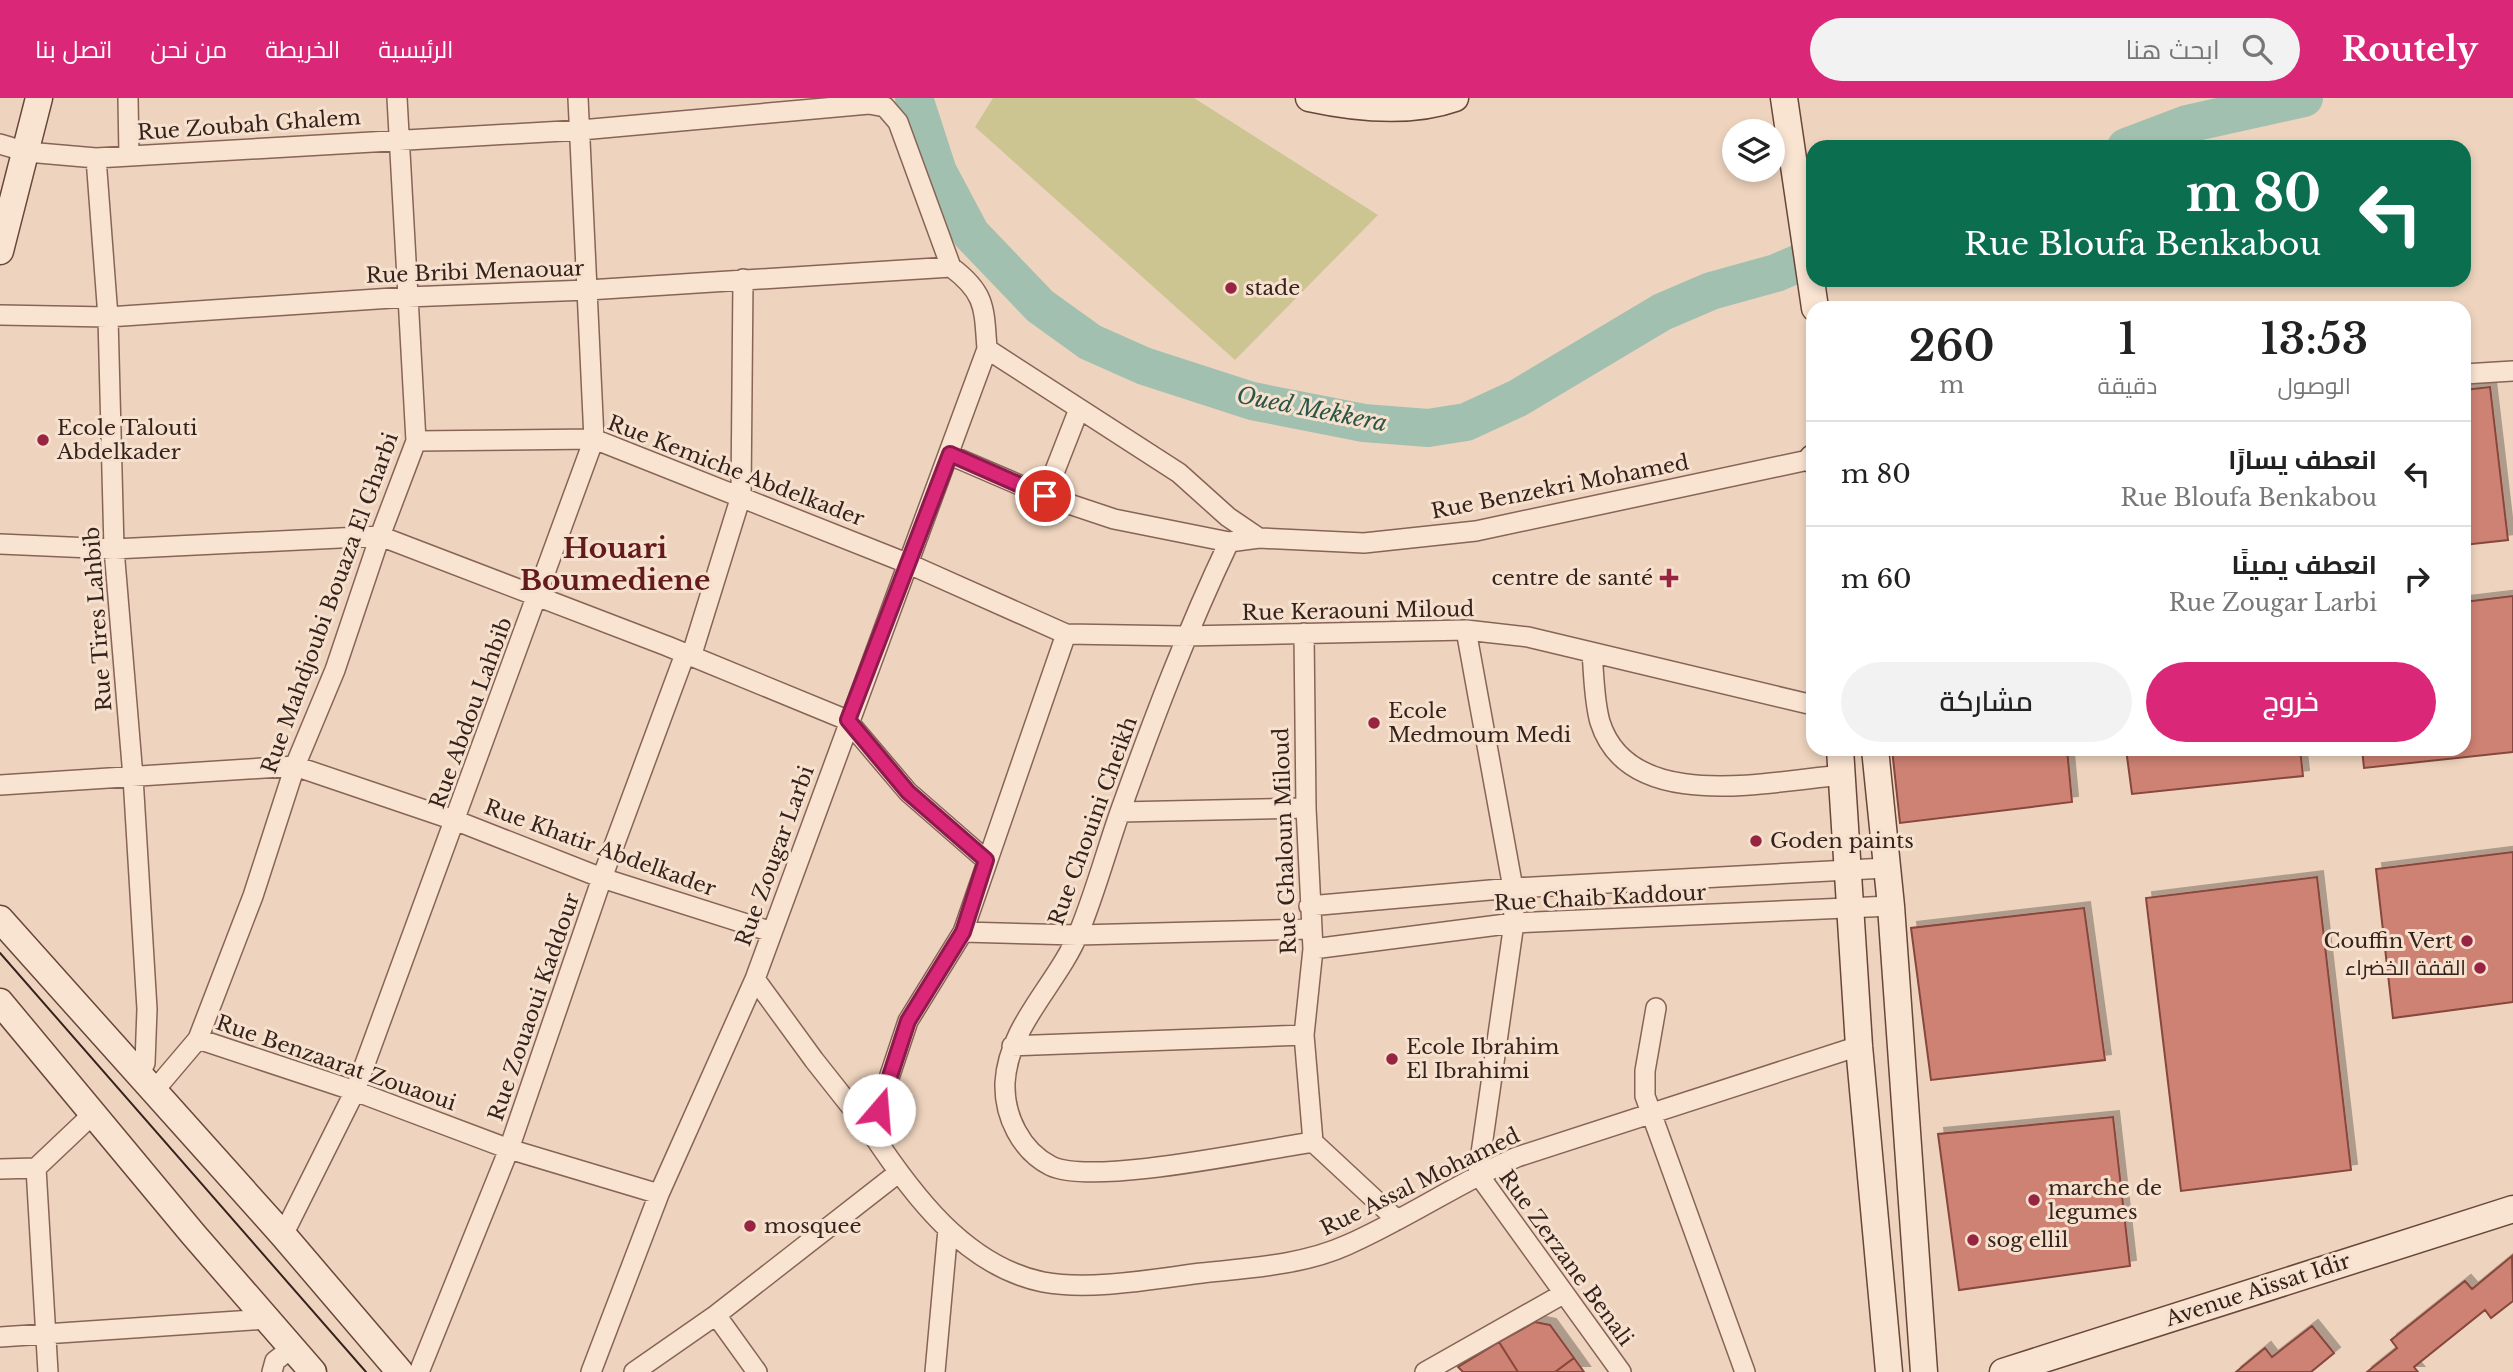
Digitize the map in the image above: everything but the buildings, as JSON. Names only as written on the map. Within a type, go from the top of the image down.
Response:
[{"type":"street","points":[[0,251],[39,98]]},
{"type":"street","points":[[128,98],[129,156]]},
{"type":"street","name":"Rue Mahdjoubi Bouaza El Gharbi","points":[[146,1084],[198,1039],[253,896],[295,766],[335,670],[380,536],[416,441],[397,98]]},
{"type":"street","name":"Rue Abdou Lahbib","points":[[283,1235],[355,1091],[457,821],[594,439],[582,130],[578,98]]},
{"type":"street","points":[[1309,98],[1365,106],[1406,107],[1433,105],[1455,98]]},
{"type":"street","name":"Rue Zoubah Ghalem","points":[[0,144],[27,152],[96,158],[400,138],[582,130],[868,101],[885,107],[898,122],[951,267]]},
{"type":"street","points":[[1783,110],[1806,252]]},
{"type":"street","name":"Rue Tires Lahbib","points":[[96,158],[108,317],[114,549],[133,777],[147,1009],[146,1084]]},
{"type":"street","points":[[951,267],[971,282],[980,295],[987,349],[1179,473],[1228,517],[1259,538]]},
{"type":"street","name":"Rue Bribi Menaouar","points":[[0,315],[108,317],[407,296],[588,290],[951,267]]},
{"type":"street","name":"Rue Zouaoui Kaddour","points":[[419,1372],[509,1149],[602,878],[688,656],[741,496],[743,279]]},
{"type":"street","name":"Rue Zougar Larbi","points":[[591,1372],[659,1194],[755,979],[848,720],[909,564],[987,349]]},
{"type":"street","points":[[2471,373],[2497,369],[2513,371]]},
{"type":"street","points":[[1045,496],[1079,409]]},
{"type":"street","name":"Rue Kemiche Abdelkader","points":[[416,441],[594,439],[909,564]]},
{"type":"street","name":"Rue Benzekri Mohamed","points":[[950,454],[1045,496],[1114,519],[1229,542],[1259,538],[1364,543],[1476,531],[1806,460]]},
{"type":"street","points":[[0,544],[114,549],[380,536],[848,720],[908,792],[986,860]]},
{"type":"street","name":"Rue Chouini Cheikh","points":[[1229,542],[1184,636],[1078,935],[1012,1046],[1005,1083],[1008,1108],[1016,1132],[1032,1153],[1051,1166],[1072,1173],[1110,1172],[1313,1142]]},
{"type":"street","name":"Rue Keraouni Miloud","points":[[909,564],[1066,634],[1184,636],[1466,630],[1528,636],[1806,703]]},
{"type":"street","name":"Rue Zerzane Benali","points":[[1466,630],[1513,888],[1514,923],[1478,1174],[1621,1372]]},
{"type":"street","name":"Rue Ghaloun Miloud","points":[[1304,633],[1306,808],[1313,949],[1304,1034],[1313,1142]]},
{"type":"street","points":[[872,1132],[908,1021],[963,932],[1066,634]]},
{"type":"street","points":[[1591,653],[1601,723],[1626,763],[1653,778],[1674,785],[1704,786],[1841,762],[1859,1046],[1889,1372]]},
{"type":"street","points":[[1876,756],[1891,906],[1924,1372]]},
{"type":"street","name":"Rue Khatir Abdelkader","points":[[0,785],[295,766],[457,821],[602,878],[772,932]]},
{"type":"street","points":[[1120,812],[1306,808]]},
{"type":"street","points":[[1309,906],[1513,888],[1886,868]]},
{"type":"street","name":"Rue Chaib Kaddour","points":[[1313,949],[1514,923],[1891,906]]},
{"type":"street","points":[[0,919],[283,1235],[400,1372]]},
{"type":"street","points":[[963,932],[1078,935],[1311,929]]},
{"type":"street","name":"Rue Assal Mohamed","points":[[755,979],[814,1060],[872,1132],[898,1173],[948,1229],[992,1262],[1044,1282],[1088,1284],[1182,1276],[1313,1256],[1345,1246],[1478,1174],[1517,1157],[1859,1046]]},
{"type":"street","points":[[0,1002],[313,1372]]},
{"type":"street","points":[[1656,1008],[1643,1082],[1649,1114],[1745,1372]]},
{"type":"street","points":[[1012,1046],[1304,1034]]},
{"type":"street","name":"Rue Benzaarat Zouaoui","points":[[198,1039],[355,1091],[509,1149],[659,1194]]},
{"type":"street","points":[[0,1169],[36,1168],[93,1114]]},
{"type":"street","points":[[1313,1142],[1397,1220]]},
{"type":"street","points":[[36,1168],[48,1372]]},
{"type":"street","points":[[634,1372],[716,1315],[898,1173]]},
{"type":"street","name":"Avenue Aïssat Idir","points":[[2003,1372],[2513,1209]]},
{"type":"street","points":[[935,1372],[948,1229]]},
{"type":"street","points":[[1425,1372],[1563,1294]]},
{"type":"street","points":[[716,1315],[757,1372]]},
{"type":"street","points":[[0,1338],[267,1320]]},
{"type":"street","points":[[272,1372],[275,1361],[292,1348]]},
{"type":"shaded area","name":"stade","points":[[993,98],[1194,98],[1378,215],[1235,360],[975,127]]},
{"type":"waterway","name":"Oued Mekkera","points":[[914,98],[938,172],[971,234],[1040,306],[1090,342],[1144,366],[1252,401],[1364,423],[1428,428],[1466,422],[1518,398],[1662,312],[1711,291],[1776,273],[1806,260]]},
{"type":"waterway","name":"Oued Mekkera","points":[[2145,140],[2187,124],[2304,98]]},
{"type":"tram line","points":[[0,953],[366,1372]]},
{"type":"place","name":"stade","points":[[1231,288]]},
{"type":"place","name":"Ecole Talouti Abdelkader","points":[[43,440]]},
{"type":"place","name":"centre de santé","points":[[1669,578]]},
{"type":"place","name":"Ecole Medmoum Medi","points":[[1374,723]]},
{"type":"place","name":"Goden paints","points":[[1756,841]]},
{"type":"place","name":"Couffin Vert","points":[[2467,941]]},
{"type":"place","name":"القفة الخضراء","points":[[2480,968]]},
{"type":"place","name":"Ecole Ibrahim El Ibrahimi","points":[[1392,1059]]},
{"type":"place","name":"marche de legumes","points":[[2034,1200]]},
{"type":"place","name":"mosquee","points":[[750,1226]]},
{"type":"place","name":"sog ellil","points":[[1973,1240]]},
{"type":"district","name":"Houari Boumediene","points":[[615,564]]},
{"type":"route","points":[[879,1110],[908,1021],[963,932],[986,860],[908,792],[848,720],[950,454],[1045,496]]}]
